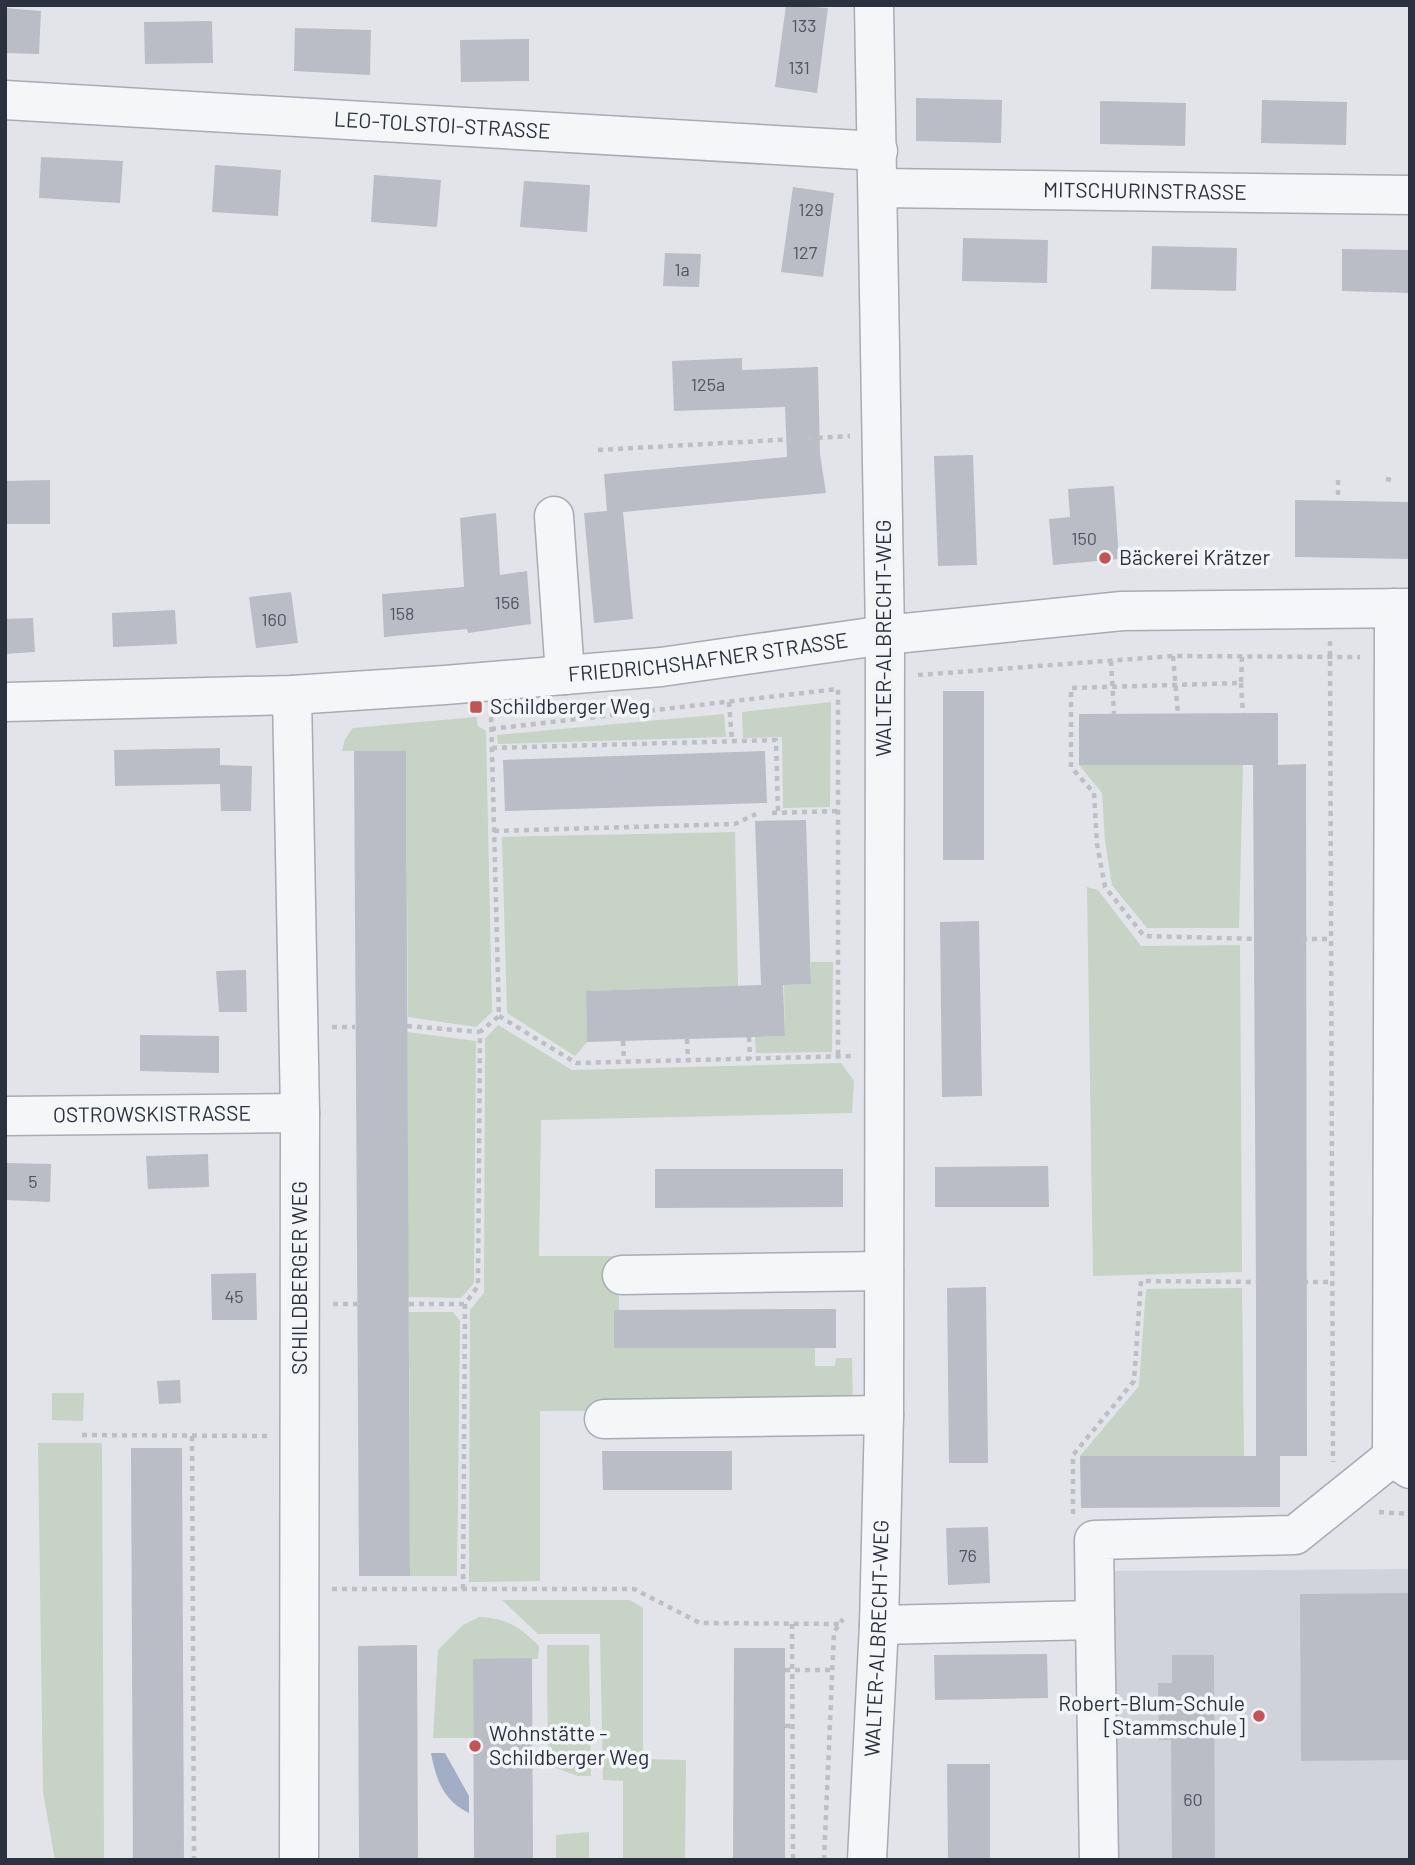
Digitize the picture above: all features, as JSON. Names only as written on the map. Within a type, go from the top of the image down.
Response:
[{"type":"street","name":"WALTER-ALBRECHT-WEG","points":[[867,1860],[879,1625],[884,1415],[885,635],[874,5]]},
{"type":"street","name":"LEO-TOLSTOI-STRASSE","points":[[5,100],[878,170]]},
{"type":"street","name":"MITSCHURINSTRASSE","points":[[878,170],[1410,195]]},
{"type":"street","points":[[554,516],[565,675]]},
{"type":"street","name":"FRIEDRICHSHAFNER STRASSE","points":[[5,702],[292,695],[565,675],[661,667],[885,635],[1122,611],[1402,608]]},
{"type":"street","points":[[1099,1860],[1094,1540],[1295,1535],[1333,1504],[1401,1463],[1402,741],[1393,657],[1402,608]]},
{"type":"street","name":"SCHILDBERGER WEG","points":[[292,695],[300,1113],[299,1860]]},
{"type":"street","name":"OSTROWSKISTRASSE","points":[[5,1116],[300,1113]]},
{"type":"street","points":[[622,1275],[884,1271]]},
{"type":"street","points":[[604,1419],[884,1415]]},
{"type":"street","points":[[879,1625],[1095,1619]]},
{"type":"path","points":[[598,450],[882,434]]},
{"type":"path","points":[[1338,479],[1338,495]]},
{"type":"path","points":[[1386,480],[1393,480]]},
{"type":"path","points":[[1329,609],[1333,1504]]},
{"type":"path","points":[[918,675],[1174,656],[1393,657]]},
{"type":"path","points":[[1174,656],[1178,714]]},
{"type":"path","points":[[1242,657],[1243,713]]},
{"type":"path","points":[[1111,661],[1114,714]]},
{"type":"path","points":[[490,681],[499,1017]]},
{"type":"path","points":[[1241,683],[1178,687],[1071,688],[1071,767],[1094,793],[1097,844],[1105,887],[1144,936],[1259,939]]},
{"type":"path","points":[[491,729],[838,689],[838,1056]]},
{"type":"path","points":[[729,702],[732,741]]},
{"type":"path","points":[[492,748],[776,740],[778,813]]},
{"type":"path","points":[[772,813],[838,811]]},
{"type":"path","points":[[494,831],[735,824],[756,814]]},
{"type":"path","points":[[1302,939],[1331,939]]},
{"type":"path","points":[[407,1026],[480,1032],[499,1017]]},
{"type":"path","points":[[499,1017],[576,1063],[858,1056]]},
{"type":"path","points":[[463,1589],[465,1304],[478,1286],[480,1032]]},
{"type":"path","points":[[749,1037],[750,1059]]},
{"type":"path","points":[[687,1039],[688,1060]]},
{"type":"path","points":[[623,1041],[624,1061]]},
{"type":"path","points":[[1084,1518],[1073,1518],[1073,1455],[1134,1381],[1140,1281],[1259,1282]]},
{"type":"path","points":[[1303,1282],[1332,1282]]},
{"type":"path","points":[[409,1304],[465,1304]]},
{"type":"path","points":[[82,1435],[228,1436]]},
{"type":"path","points":[[192,1436],[194,1860]]},
{"type":"path","points":[[299,1589],[634,1588],[700,1623],[839,1624]]},
{"type":"path","points":[[792,1624],[789,1670],[793,1726],[793,1860]]},
{"type":"path","points":[[789,1670],[834,1670]]},
{"type":"path","points":[[785,1726],[793,1726]]},
{"type":"path","points":[[785,1781],[793,1781]]},
{"type":"path","points":[[785,1836],[793,1836]]},
{"type":"shaded area","name":"Robert-Blum-Schule [Stammschule]","points":[[1410,1569],[1410,1860],[1109,1860],[1108,1571]]},
{"type":"green space","points":[[831,702],[830,807],[783,808],[782,737],[743,738],[742,712]]},
{"type":"green space","points":[[724,714],[726,737],[498,744],[497,735]]},
{"type":"green space","points":[[476,717],[478,726],[486,731],[492,1012],[476,1027],[408,1017],[406,751],[342,751],[345,739],[353,728]]},
{"type":"green space","points":[[1079,765],[1243,765],[1239,928],[1147,928],[1112,885],[1105,841],[1102,793]]},
{"type":"green space","points":[[735,832],[738,986],[586,991],[587,1042],[575,1056],[507,1013],[502,837]]},
{"type":"green space","points":[[1087,887],[1098,890],[1141,946],[1240,945],[1242,1272],[1093,1276]]},
{"type":"green space","points":[[811,962],[833,962],[832,1052],[756,1053],[755,1037],[785,1036],[784,985],[811,984]]},
{"type":"green space","points":[[498,1025],[572,1070],[841,1063],[854,1081],[852,1113],[541,1120],[539,1256],[619,1256],[619,1310],[614,1310],[614,1348],[815,1348],[815,1366],[835,1366],[836,1358],[852,1358],[853,1410],[540,1411],[540,1581],[469,1582],[470,1310],[484,1293],[485,1039]]},
{"type":"green space","points":[[407,1032],[476,1041],[474,1283],[461,1298],[408,1297]]},
{"type":"green space","points":[[1242,1288],[1244,1456],[1080,1456],[1139,1386],[1146,1289]]},
{"type":"green space","points":[[409,1312],[453,1312],[460,1321],[457,1576],[410,1576]]},
{"type":"green space","points":[[52,1393],[84,1393],[83,1421],[52,1420]]},
{"type":"green space","points":[[38,1443],[102,1443],[104,1860],[55,1860],[43,1792]]},
{"type":"green space","points":[[502,1600],[630,1600],[643,1608],[643,1759],[686,1760],[685,1860],[623,1860],[623,1781],[603,1780],[600,1634],[538,1634]]},
{"type":"green space","points":[[479,1617],[498,1619],[519,1629],[539,1646],[538,1659],[473,1659],[473,1738],[433,1738],[438,1650],[463,1625]]},
{"type":"green space","points":[[547,1645],[589,1645],[591,1776],[578,1776],[548,1765]]},
{"type":"green space","points":[[589,1832],[589,1860],[556,1860],[556,1835]]},
{"type":"water","points":[[431,1753],[445,1753],[469,1796],[469,1813],[447,1796],[435,1772]]},
{"type":"building","points":[[786,5],[828,8],[817,93],[775,87]]},
{"type":"building","points":[[5,8],[41,11],[39,54],[5,53]]},
{"type":"building","points":[[212,21],[213,63],[145,64],[144,22]]},
{"type":"building","points":[[295,28],[371,30],[370,75],[294,71]]},
{"type":"building","points":[[529,39],[529,81],[461,82],[460,40]]},
{"type":"building","points":[[916,98],[1002,100],[1001,143],[916,141]]},
{"type":"building","points":[[1262,100],[1347,102],[1346,145],[1261,143]]},
{"type":"building","points":[[1100,101],[1186,103],[1185,146],[1100,144]]},
{"type":"building","points":[[41,157],[123,161],[120,203],[39,198]]},
{"type":"building","points":[[215,165],[281,170],[278,216],[212,212]]},
{"type":"building","points":[[374,175],[441,180],[437,227],[371,222]]},
{"type":"building","points":[[524,181],[590,185],[587,232],[520,227]]},
{"type":"building","points":[[793,187],[834,193],[823,277],[781,272]]},
{"type":"building","points":[[963,238],[1048,240],[1047,283],[962,281]]},
{"type":"building","points":[[1152,246],[1237,248],[1236,291],[1151,289]]},
{"type":"building","points":[[1342,249],[1410,250],[1410,293],[1342,291]]},
{"type":"building","points":[[665,253],[701,254],[699,287],[663,286]]},
{"type":"building","points":[[742,358],[742,370],[818,367],[820,454],[826,493],[623,512],[633,619],[594,623],[584,513],[607,511],[604,474],[787,457],[785,407],[674,411],[672,361]]},
{"type":"building","points":[[973,455],[977,565],[938,566],[934,456]]},
{"type":"building","points":[[50,480],[50,524],[5,524],[5,481]]},
{"type":"building","points":[[1114,486],[1119,559],[1053,565],[1049,519],[1070,517],[1068,489]]},
{"type":"building","points":[[1295,500],[1410,502],[1410,559],[1295,557]]},
{"type":"building","points":[[496,513],[500,575],[527,571],[531,624],[468,633],[467,629],[384,637],[382,594],[464,587],[460,518]]},
{"type":"building","points":[[291,592],[298,643],[256,648],[249,597]]},
{"type":"building","points":[[175,610],[177,644],[113,647],[112,613]]},
{"type":"building","points":[[33,618],[35,652],[5,654],[5,619]]},
{"type":"building","points":[[943,691],[984,691],[984,860],[943,860]]},
{"type":"building","points":[[1278,713],[1278,765],[1306,764],[1307,1456],[1280,1456],[1280,1507],[1081,1508],[1080,1456],[1256,1456],[1256,1290],[1253,765],[1079,765],[1079,714]]},
{"type":"building","points":[[220,748],[220,765],[252,766],[251,811],[221,811],[220,784],[115,786],[114,750]]},
{"type":"building","points":[[354,751],[406,751],[410,1576],[359,1576]]},
{"type":"building","points":[[765,751],[767,803],[505,811],[503,760]]},
{"type":"building","points":[[806,820],[811,984],[783,985],[785,1036],[587,1042],[586,991],[761,985],[755,821]]},
{"type":"building","points":[[979,921],[982,1096],[942,1097],[940,922]]},
{"type":"building","points":[[246,970],[247,1012],[219,1012],[216,971]]},
{"type":"building","points":[[140,1035],[219,1036],[219,1073],[140,1071]]},
{"type":"building","points":[[208,1154],[209,1187],[148,1189],[146,1156]]},
{"type":"building","points":[[5,1163],[51,1164],[50,1202],[5,1200]]},
{"type":"building","points":[[1048,1166],[1049,1207],[935,1207],[935,1167]]},
{"type":"building","points":[[655,1169],[843,1169],[843,1207],[655,1208]]},
{"type":"building","points":[[256,1273],[257,1320],[212,1320],[211,1274]]},
{"type":"building","points":[[986,1287],[988,1463],[949,1463],[947,1288]]},
{"type":"building","points":[[836,1309],[836,1348],[614,1348],[614,1310]]},
{"type":"building","points":[[180,1380],[181,1403],[159,1404],[157,1381]]},
{"type":"building","points":[[131,1448],[182,1448],[184,1860],[133,1860]]},
{"type":"building","points":[[602,1451],[732,1451],[732,1490],[603,1490]]},
{"type":"building","points":[[988,1527],[990,1583],[948,1585],[946,1528]]},
{"type":"building","points":[[1410,1593],[1410,1760],[1301,1761],[1300,1594]]},
{"type":"building","points":[[417,1645],[418,1860],[359,1860],[358,1646]]},
{"type":"building","points":[[734,1648],[785,1648],[785,1860],[733,1860]]},
{"type":"building","points":[[1047,1654],[1048,1698],[935,1700],[934,1655]]},
{"type":"building","points":[[1172,1655],[1214,1655],[1215,1860],[1172,1860],[1171,1740],[1159,1740],[1158,1683],[1172,1683]]},
{"type":"building","points":[[532,1658],[533,1860],[474,1860],[473,1659]]},
{"type":"building","points":[[947,1764],[990,1764],[990,1860],[948,1860]]},
{"type":"place","name":"Bäckerei Krätzer","points":[[1105,558]]},
{"type":"place","name":"Schildberger Weg","points":[[476,707]]},
{"type":"place","name":"Robert-Blum-Schule [Stammschule]","points":[[1259,1716]]},
{"type":"place","name":"Wohnstätte - Schildberger Weg","points":[[475,1746]]}]
